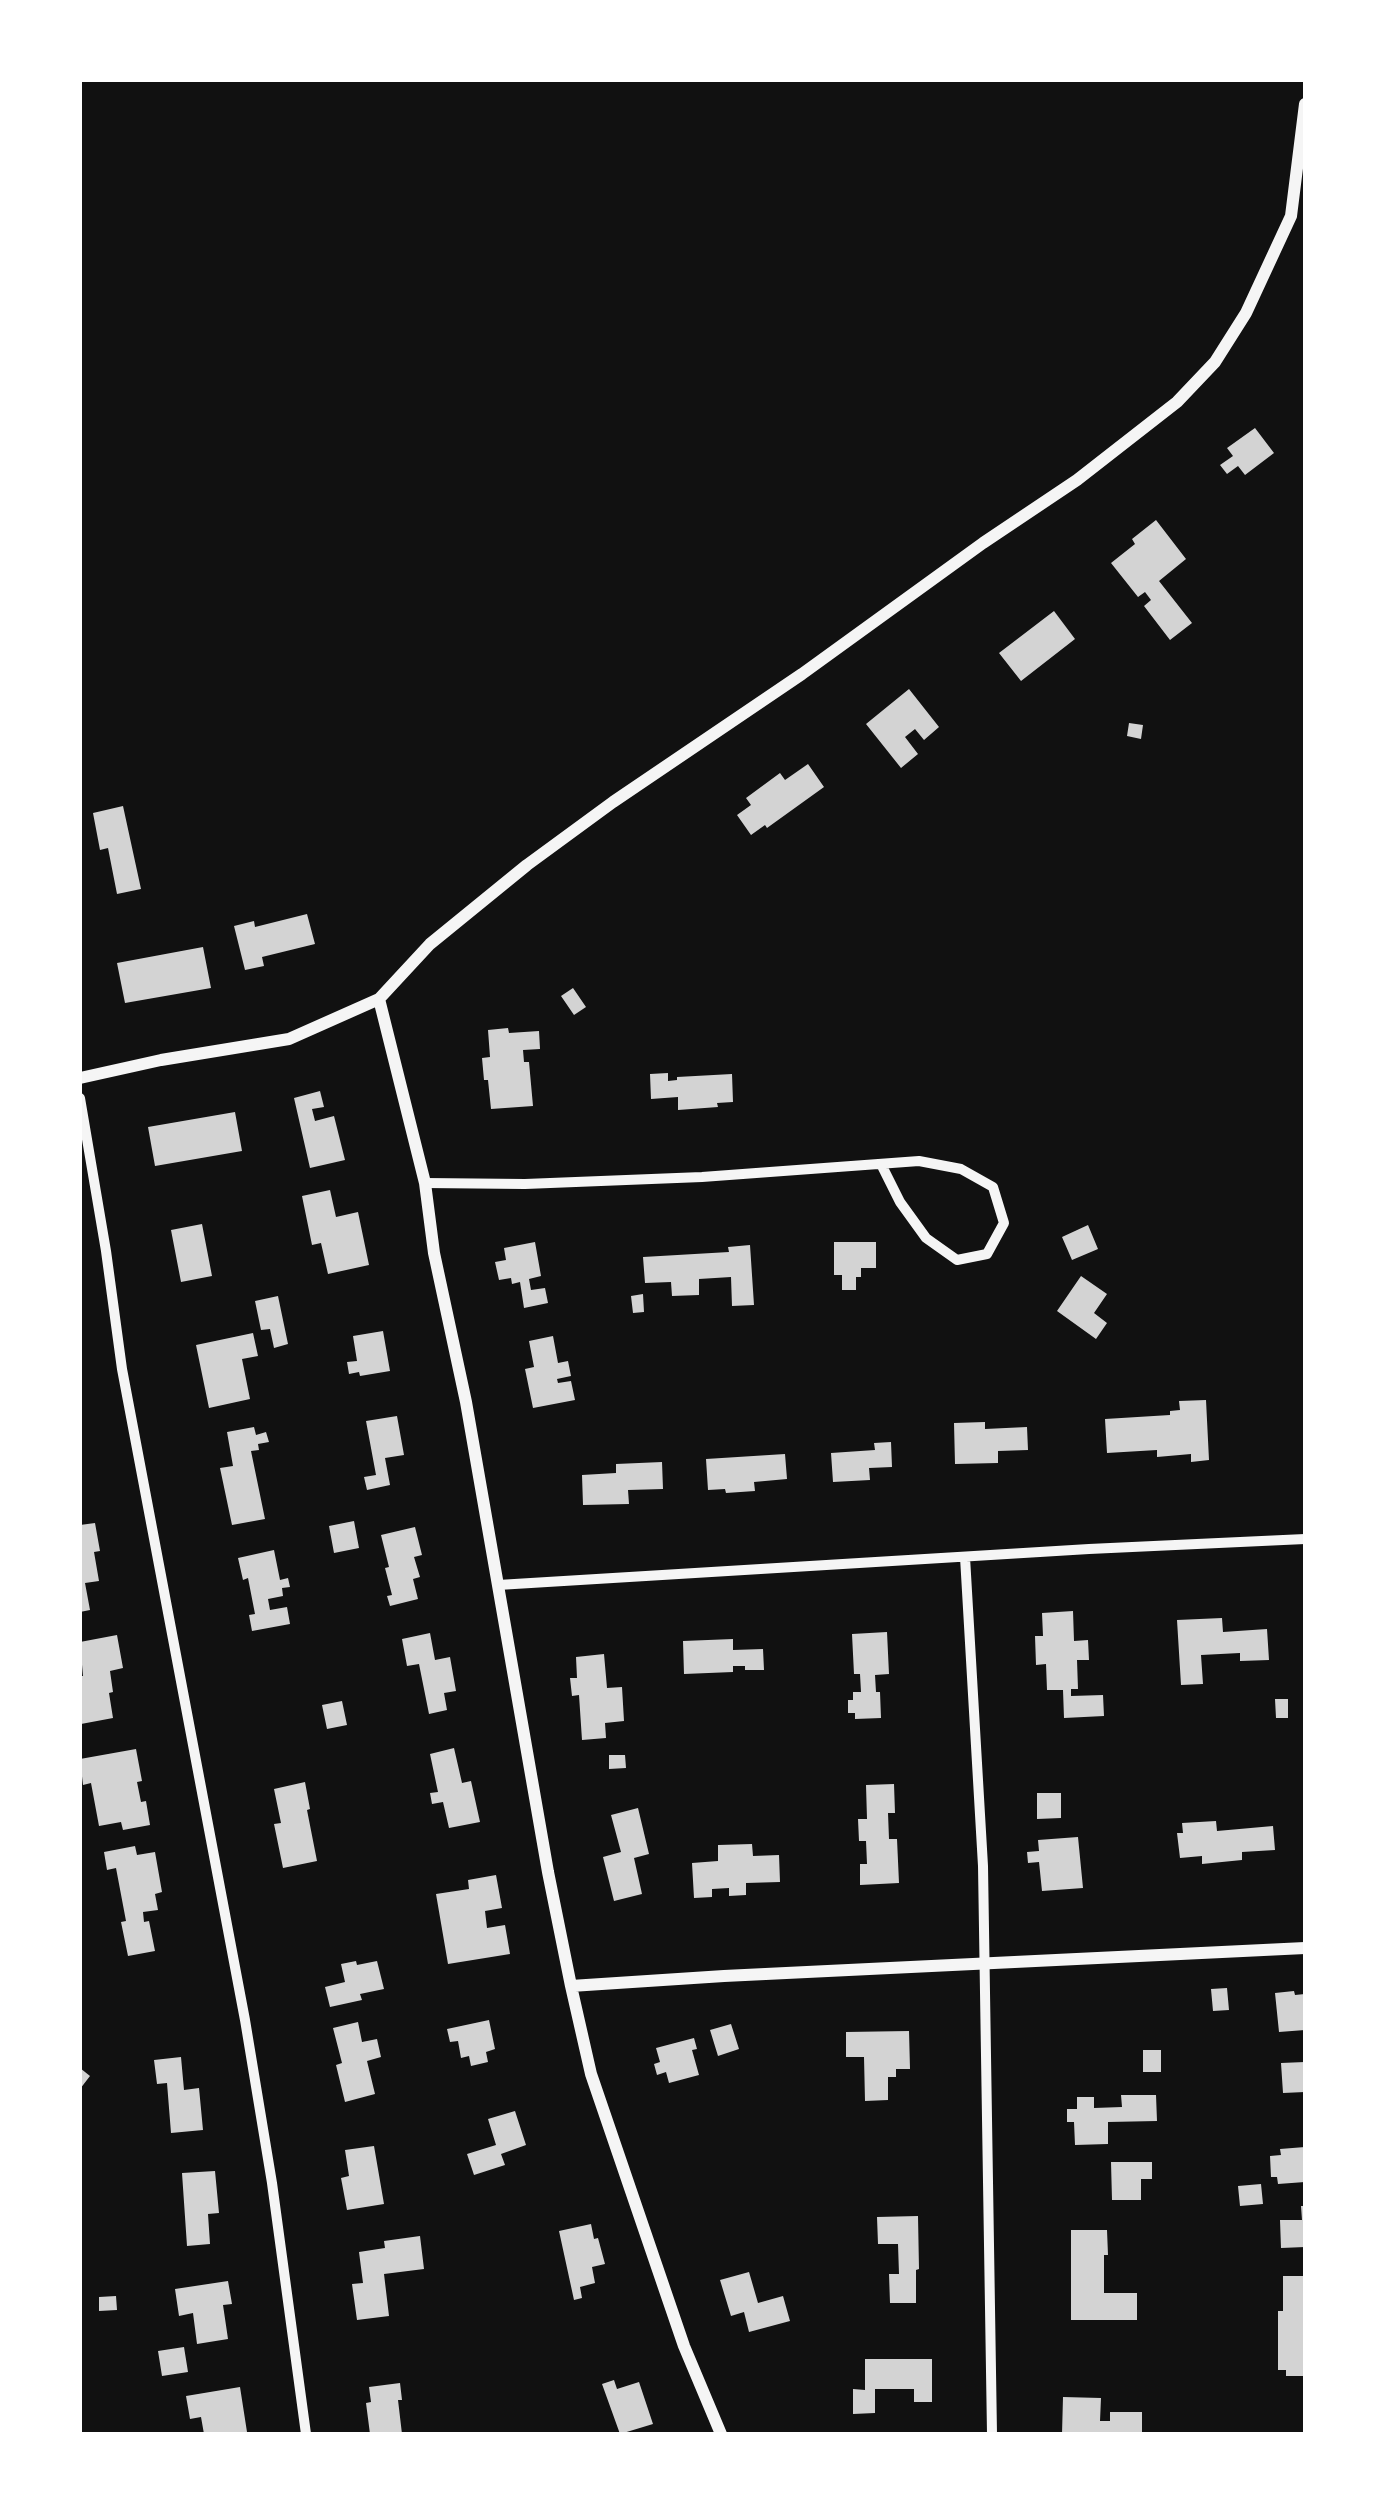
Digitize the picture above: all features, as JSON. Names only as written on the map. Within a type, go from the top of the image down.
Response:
[{"type":"street","points":[[80,1078],[289,1039],[379,999],[430,944],[527,865],[1077,480],[1177,402],[1215,362],[1298,219],[1305,104]]},
{"type":"street","points":[[379,999],[426,1183],[434,1254],[466,1402],[570,1986],[591,2074],[626,2181],[684,2346],[720,2434]]},
{"type":"street","points":[[80,1098],[122,1368],[245,2020],[306,2434]]},
{"type":"street","points":[[426,1183],[526,1184],[702,1177],[919,1161],[962,1168],[993,1187],[1004,1222],[986,1254],[956,1260],[926,1238],[900,1202],[881,1164]]},
{"type":"street","points":[[498,1584],[1305,1539]]},
{"type":"street","points":[[965,1557],[983,1866],[992,2434]]},
{"type":"street","points":[[570,1986],[1305,1948]]},
{"type":"building","points":[[1255,428],[1274,453],[1245,475],[1238,466],[1227,474],[1220,465],[1233,456],[1227,448]]},
{"type":"building","points":[[1156,520],[1186,559],[1159,581],[1192,623],[1170,640],[1144,606],[1151,600],[1145,592],[1138,597],[1111,563]]},
{"type":"building","points":[[1054,611],[1075,639],[1021,681],[999,653]]},
{"type":"building","points":[[909,689],[939,727],[924,740],[915,729],[905,737],[918,754],[901,768],[866,724]]},
{"type":"building","points":[[1129,723],[1143,725],[1141,739],[1127,736]]},
{"type":"building","points":[[808,764],[824,787],[751,835],[737,815],[751,805],[746,798],[780,773],[785,780]]},
{"type":"building","points":[[123,806],[141,889],[117,894],[108,848],[100,850],[93,813]]},
{"type":"building","points":[[307,914],[315,944],[262,957],[264,966],[245,970],[234,926],[254,921],[255,927]]},
{"type":"building","points":[[203,947],[211,988],[125,1003],[117,963]]},
{"type":"building","points":[[573,988],[586,1007],[574,1015],[561,996]]},
{"type":"building","points":[[508,1028],[509,1033],[539,1031],[540,1049],[523,1050],[524,1062],[529,1062],[533,1106],[491,1109],[482,1058],[490,1057],[488,1030]]},
{"type":"building","points":[[668,1073],[668,1081],[732,1074],[733,1102],[678,1110],[678,1097],[651,1099],[650,1074]]},
{"type":"building","points":[[320,1091],[324,1107],[312,1109],[315,1121],[334,1116],[345,1160],[310,1168],[294,1098]]},
{"type":"building","points":[[235,1112],[242,1151],[155,1166],[148,1127]]},
{"type":"building","points":[[330,1190],[336,1217],[358,1212],[369,1265],[328,1274],[321,1243],[312,1245],[302,1196]]},
{"type":"building","points":[[202,1224],[212,1276],[181,1282],[171,1230]]},
{"type":"building","points":[[1088,1225],[1098,1249],[1072,1260],[1062,1237]]},
{"type":"building","points":[[535,1242],[541,1276],[529,1279],[531,1290],[545,1288],[548,1303],[524,1308],[520,1282],[512,1284],[511,1278],[499,1280],[495,1262],[506,1260],[504,1248]]},
{"type":"building","points":[[834,1242],[876,1242],[876,1268],[861,1268],[856,1290],[842,1290],[842,1275],[834,1275]]},
{"type":"building","points":[[750,1245],[754,1305],[732,1306],[731,1277],[699,1279],[699,1295],[672,1296],[671,1282],[645,1283],[643,1257],[729,1252],[728,1247]]},
{"type":"building","points":[[1081,1276],[1107,1294],[1094,1313],[1107,1323],[1096,1339],[1057,1311]]},
{"type":"building","points":[[643,1294],[644,1312],[633,1313],[631,1296]]},
{"type":"building","points":[[278,1296],[288,1344],[274,1348],[270,1329],[261,1330],[255,1301]]},
{"type":"building","points":[[383,1331],[390,1371],[349,1374],[347,1362],[357,1361],[353,1336]]},
{"type":"building","points":[[253,1333],[258,1356],[242,1359],[250,1399],[209,1408],[196,1345]]},
{"type":"building","points":[[553,1336],[558,1363],[568,1361],[571,1376],[557,1379],[558,1383],[571,1381],[575,1400],[533,1408],[525,1369],[534,1367],[529,1341]]},
{"type":"building","points":[[1206,1400],[1209,1460],[1191,1462],[1191,1454],[1157,1457],[1157,1450],[1107,1453],[1105,1419],[1170,1415],[1170,1411],[1180,1410],[1179,1401]]},
{"type":"building","points":[[397,1416],[404,1455],[385,1458],[390,1485],[367,1490],[364,1477],[376,1475],[366,1421]]},
{"type":"building","points":[[985,1422],[985,1429],[1027,1427],[1028,1450],[998,1451],[998,1463],[955,1464],[954,1423]]},
{"type":"building","points":[[254,1427],[256,1435],[266,1432],[269,1442],[258,1444],[259,1450],[251,1451],[265,1519],[232,1525],[220,1468],[233,1466],[227,1432]]},
{"type":"building","points":[[891,1442],[892,1467],[869,1468],[870,1480],[833,1482],[831,1453],[875,1450],[874,1443]]},
{"type":"building","points":[[785,1454],[787,1479],[754,1482],[755,1491],[708,1490],[706,1459]]},
{"type":"building","points":[[662,1462],[663,1489],[628,1490],[629,1504],[583,1505],[582,1475],[616,1473],[616,1464]]},
{"type":"building","points":[[354,1521],[359,1548],[334,1553],[329,1526]]},
{"type":"building","points":[[95,1523],[100,1551],[94,1552],[99,1581],[85,1583],[90,1610],[80,1612],[80,1525]]},
{"type":"building","points":[[415,1527],[422,1555],[414,1557],[420,1577],[413,1579],[418,1599],[390,1606],[387,1596],[392,1595],[385,1568],[389,1567],[381,1535]]},
{"type":"building","points":[[274,1550],[280,1580],[288,1578],[290,1587],[282,1588],[283,1596],[268,1599],[270,1610],[287,1607],[290,1624],[252,1631],[249,1615],[255,1614],[248,1578],[243,1580],[238,1558]]},
{"type":"building","points":[[1073,1611],[1074,1641],[1088,1640],[1089,1660],[1077,1660],[1078,1689],[1071,1689],[1071,1696],[1103,1695],[1104,1716],[1064,1718],[1063,1690],[1047,1690],[1046,1664],[1036,1665],[1035,1636],[1043,1636],[1042,1613]]},
{"type":"building","points":[[1222,1618],[1223,1632],[1267,1629],[1269,1660],[1240,1661],[1240,1653],[1201,1655],[1203,1684],[1181,1685],[1177,1620]]},
{"type":"building","points":[[887,1632],[889,1674],[875,1675],[881,1718],[855,1719],[855,1713],[848,1713],[848,1700],[853,1700],[853,1692],[861,1692],[860,1674],[854,1674],[852,1634]]},
{"type":"building","points":[[430,1633],[435,1660],[450,1657],[456,1691],[444,1693],[447,1710],[429,1714],[419,1664],[407,1666],[402,1639]]},
{"type":"building","points":[[117,1635],[123,1668],[110,1671],[113,1718],[81,1724],[80,1642]]},
{"type":"building","points":[[733,1639],[733,1650],[763,1649],[764,1670],[733,1666],[733,1672],[684,1674],[683,1641]]},
{"type":"building","points":[[604,1654],[607,1688],[622,1687],[624,1721],[605,1723],[606,1738],[582,1740],[579,1695],[572,1696],[570,1678],[577,1678],[576,1657]]},
{"type":"building","points":[[1275,1699],[1288,1699],[1288,1718],[1276,1718]]},
{"type":"building","points":[[342,1701],[347,1725],[327,1729],[322,1705]]},
{"type":"building","points":[[454,1748],[462,1783],[471,1781],[480,1822],[449,1828],[443,1802],[432,1804],[430,1793],[438,1792],[430,1754]]},
{"type":"building","points":[[136,1749],[142,1781],[137,1782],[141,1802],[146,1801],[150,1825],[123,1830],[121,1822],[99,1826],[91,1783],[83,1785],[80,1759]]},
{"type":"building","points":[[609,1755],[625,1755],[626,1768],[609,1769]]},
{"type":"building","points":[[305,1782],[317,1861],[283,1868],[274,1824],[281,1823],[274,1789]]},
{"type":"building","points":[[894,1784],[895,1813],[888,1813],[889,1839],[897,1839],[899,1883],[860,1885],[860,1864],[867,1864],[866,1841],[859,1841],[858,1819],[867,1819],[866,1785]]},
{"type":"building","points":[[1037,1793],[1061,1793],[1061,1818],[1037,1819]]},
{"type":"building","points":[[638,1808],[649,1854],[634,1858],[642,1894],[614,1901],[603,1857],[621,1852],[611,1815]]},
{"type":"building","points":[[1216,1821],[1217,1831],[1273,1826],[1275,1850],[1242,1852],[1242,1860],[1202,1864],[1202,1856],[1180,1858],[1177,1833],[1183,1833],[1182,1823]]},
{"type":"building","points":[[1078,1837],[1083,1888],[1042,1891],[1039,1862],[1028,1863],[1027,1852],[1039,1851],[1038,1840]]},
{"type":"building","points":[[752,1844],[753,1856],[779,1855],[780,1882],[746,1883],[746,1895],[729,1896],[729,1888],[712,1889],[712,1897],[694,1898],[692,1863],[718,1861],[718,1845]]},
{"type":"building","points":[[135,1846],[137,1855],[155,1852],[162,1892],[155,1894],[158,1910],[143,1912],[144,1922],[149,1921],[155,1951],[128,1956],[116,1868],[107,1870],[104,1852]]},
{"type":"building","points":[[496,1875],[502,1908],[485,1911],[487,1928],[505,1925],[510,1954],[448,1964],[436,1894],[469,1889],[468,1880]]},
{"type":"building","points":[[356,1961],[357,1965],[377,1961],[384,1989],[360,1994],[362,2000],[330,2007],[325,1987],[345,1982],[341,1964]]},
{"type":"building","points":[[1227,1988],[1229,2010],[1213,2011],[1211,1989]]},
{"type":"building","points":[[1294,1991],[1295,1995],[1305,1994],[1305,2030],[1279,2032],[1275,1993]]},
{"type":"building","points":[[489,2020],[495,2049],[486,2052],[488,2062],[471,2066],[469,2056],[461,2058],[458,2041],[450,2042],[447,2029]]},
{"type":"building","points":[[358,2022],[362,2042],[377,2039],[381,2057],[367,2061],[375,2094],[345,2102],[336,2065],[342,2063],[333,2028]]},
{"type":"building","points":[[731,2024],[739,2049],[718,2056],[710,2030]]},
{"type":"building","points":[[909,2031],[910,2069],[896,2069],[896,2077],[888,2077],[888,2100],[865,2101],[864,2057],[846,2057],[846,2032]]},
{"type":"building","points":[[694,2038],[697,2049],[692,2050],[699,2075],[669,2083],[666,2072],[657,2075],[654,2064],[660,2062],[656,2048]]},
{"type":"building","points":[[1143,2050],[1161,2050],[1161,2072],[1143,2072]]},
{"type":"building","points":[[181,2057],[184,2090],[199,2088],[203,2130],[171,2133],[167,2083],[157,2084],[154,2060]]},
{"type":"building","points":[[1305,2062],[1305,2092],[1283,2093],[1281,2063]]},
{"type":"building","points":[[80,2068],[90,2076],[80,2089]]},
{"type":"building","points":[[1121,2095],[1156,2095],[1157,2121],[1108,2122],[1108,2144],[1075,2145],[1074,2122],[1067,2122],[1067,2109],[1077,2109],[1077,2097],[1094,2097],[1094,2108],[1122,2107]]},
{"type":"building","points":[[515,2111],[526,2145],[501,2154],[505,2165],[474,2175],[467,2154],[496,2145],[488,2119]]},
{"type":"building","points":[[374,2146],[384,2204],[347,2210],[341,2178],[349,2176],[345,2150]]},
{"type":"building","points":[[1305,2147],[1305,2182],[1278,2184],[1277,2177],[1271,2177],[1270,2156],[1281,2155],[1280,2149]]},
{"type":"building","points":[[1111,2162],[1152,2162],[1152,2179],[1141,2179],[1141,2200],[1112,2200]]},
{"type":"building","points":[[215,2171],[219,2213],[208,2214],[210,2244],[187,2246],[182,2173]]},
{"type":"building","points":[[1261,2184],[1263,2204],[1240,2206],[1238,2186]]},
{"type":"building","points":[[1301,2206],[1305,2206],[1305,2247],[1281,2248],[1280,2220],[1302,2220]]},
{"type":"building","points":[[918,2216],[916,2303],[890,2303],[889,2274],[899,2274],[898,2244],[878,2244],[877,2217]]},
{"type":"building","points":[[591,2224],[605,2264],[592,2267],[595,2283],[580,2287],[582,2298],[574,2300],[559,2231]]},
{"type":"building","points":[[1071,2230],[1107,2230],[1104,2293],[1137,2293],[1137,2320],[1071,2320]]},
{"type":"building","points":[[420,2236],[424,2269],[384,2274],[389,2316],[357,2320],[352,2284],[363,2283],[359,2252],[385,2248],[384,2241]]},
{"type":"building","points":[[749,2272],[758,2303],[783,2296],[790,2321],[749,2332],[744,2312],[731,2316],[720,2280]]},
{"type":"building","points":[[1283,2276],[1305,2276],[1305,2376],[1286,2376],[1286,2370],[1278,2370],[1278,2311],[1283,2311]]},
{"type":"building","points":[[228,2281],[232,2304],[223,2305],[228,2339],[197,2344],[193,2313],[179,2316],[175,2289]]},
{"type":"building","points":[[116,2296],[117,2310],[99,2311],[99,2297]]},
{"type":"building","points":[[184,2347],[188,2372],[162,2376],[158,2351]]},
{"type":"building","points":[[865,2359],[932,2359],[932,2402],[914,2402],[914,2389],[875,2389],[875,2413],[853,2414],[853,2389],[865,2390]]},
{"type":"building","points":[[614,2380],[617,2389],[639,2382],[653,2424],[620,2434],[602,2384]]},
{"type":"building","points":[[400,2383],[402,2434],[370,2434],[366,2403],[371,2402],[369,2387]]},
{"type":"building","points":[[240,2387],[247,2432],[204,2434],[201,2417],[190,2419],[186,2396]]},
{"type":"building","points":[[1063,2397],[1101,2398],[1100,2421],[1110,2421],[1110,2412],[1142,2412],[1142,2434],[1062,2434]]}]
